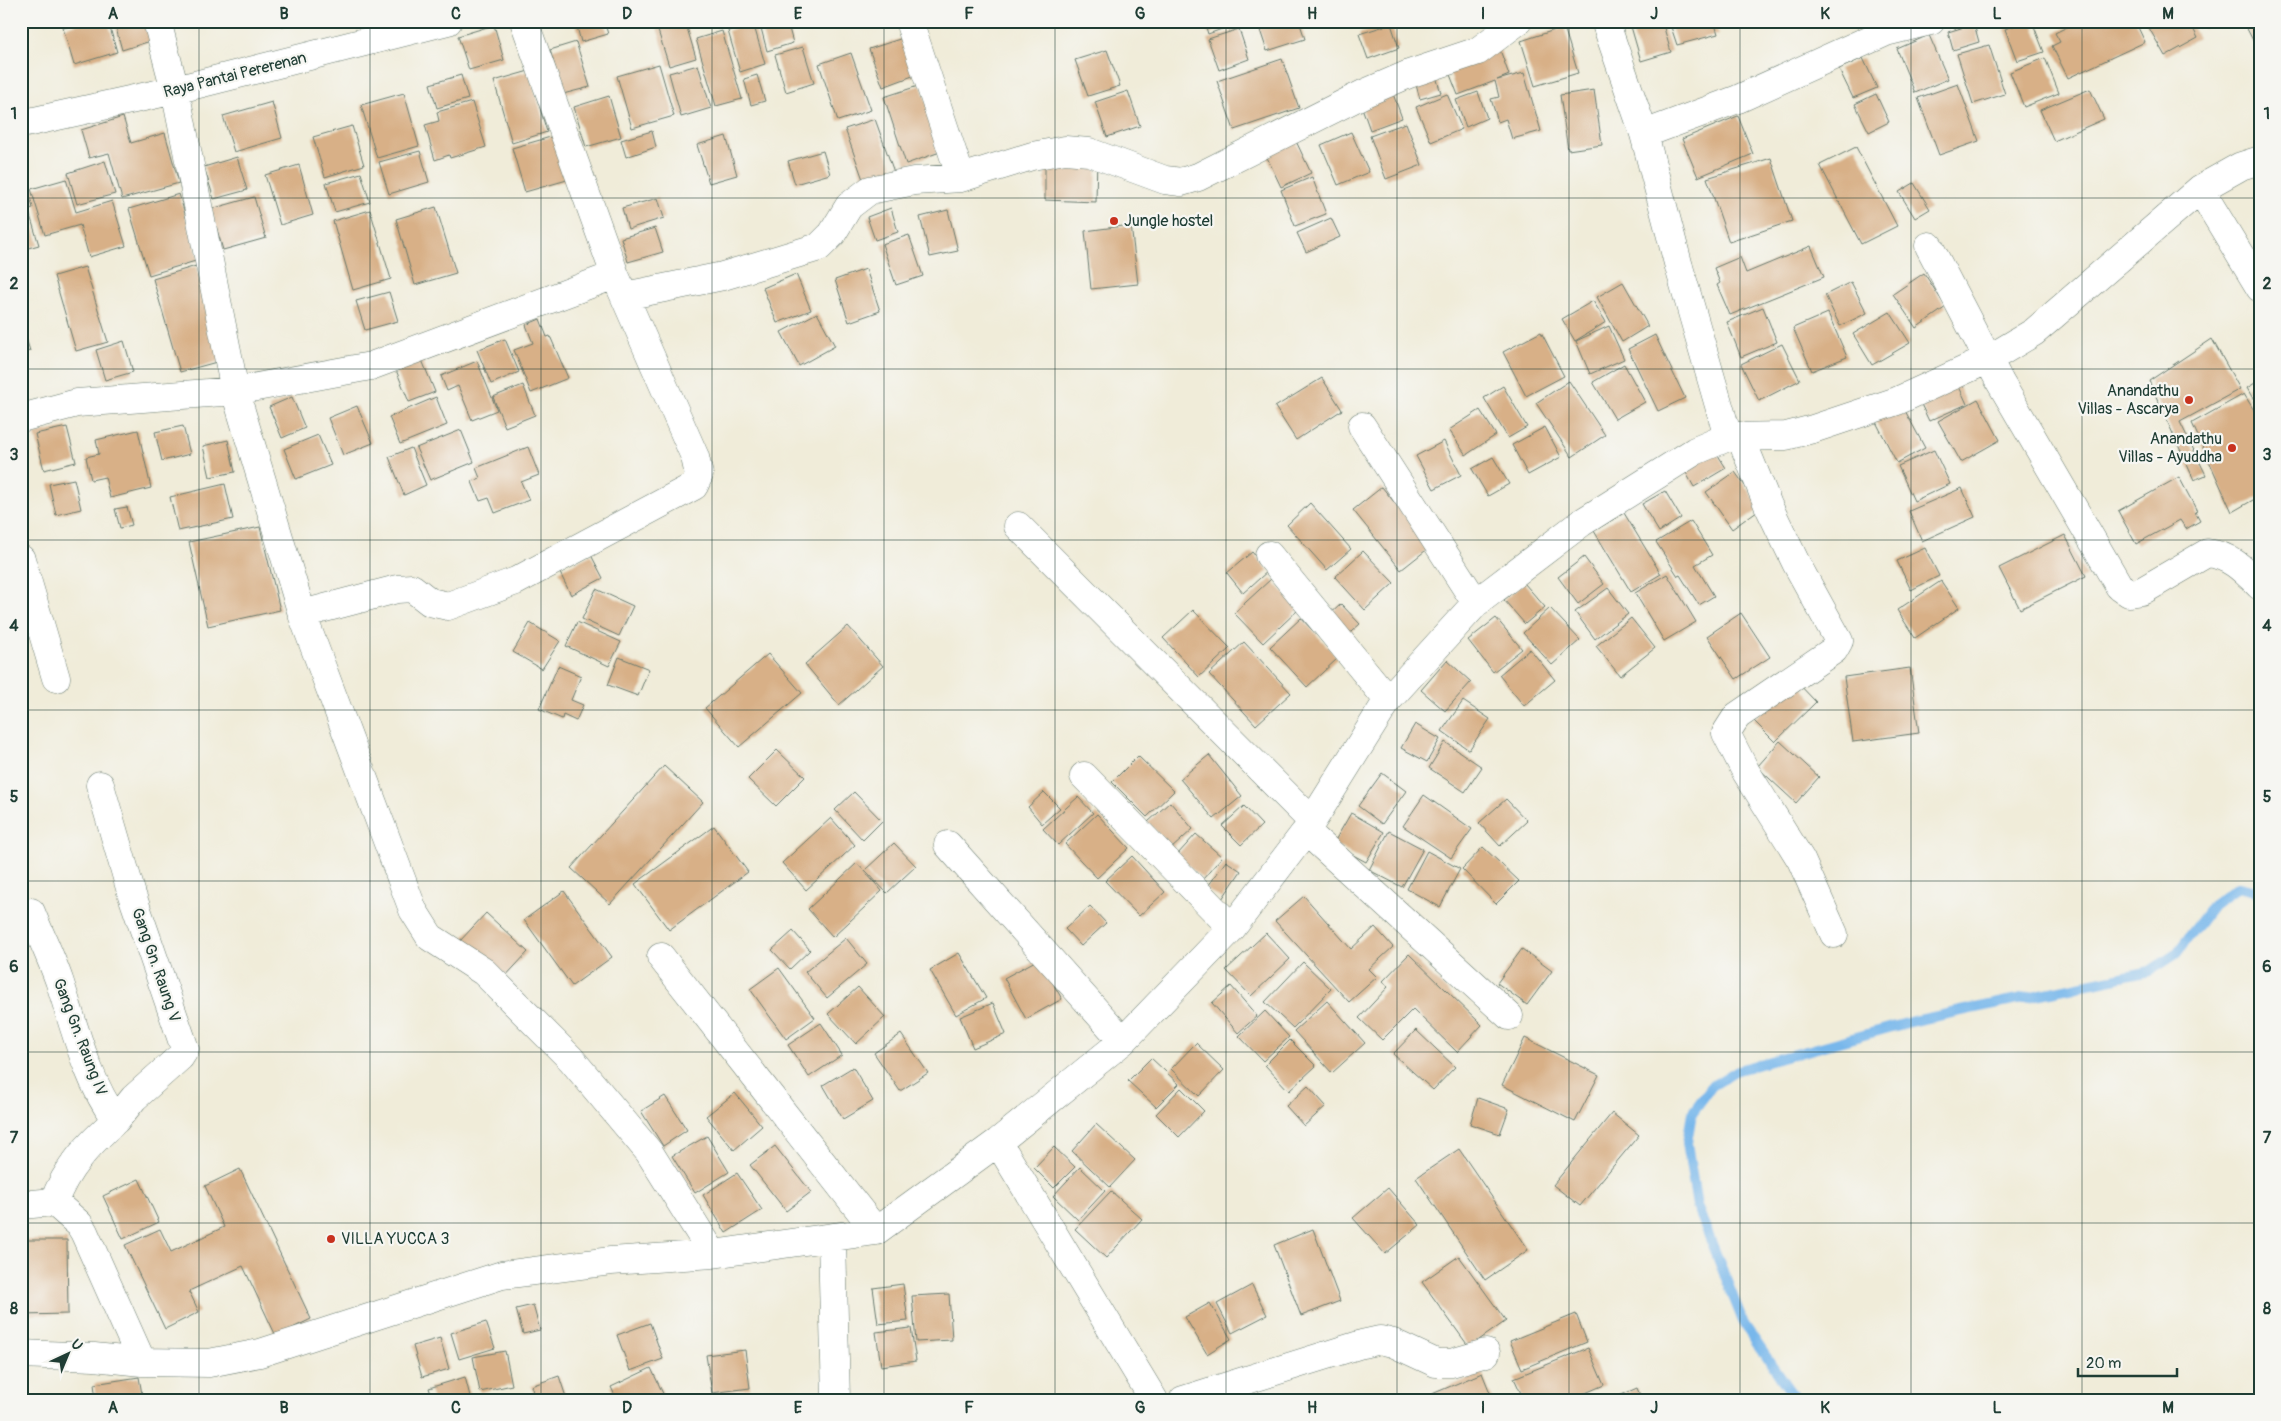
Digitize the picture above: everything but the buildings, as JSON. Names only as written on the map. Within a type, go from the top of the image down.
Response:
[{"type":"street","points":[[157,21],[175,90],[235,391],[302,614],[413,910],[430,937],[484,972],[571,1058],[649,1152],[713,1254]]},
{"type":"street","points":[[302,614],[397,589],[412,588],[430,602],[448,606],[516,581],[694,486],[699,475],[695,457],[620,286],[524,21]]},
{"type":"street","points":[[909,21],[962,178]]},
{"type":"street","points":[[21,418],[77,403],[235,391],[371,366],[620,286],[723,276],[820,247],[832,234],[849,206],[870,190],[914,182],[962,178],[1032,156],[1065,150],[1089,152],[1165,180],[1181,182],[1198,177],[1365,93],[1409,74],[1478,51],[1518,21]]},
{"type":"street","points":[[1605,21],[1644,134],[1679,267],[1734,436],[1796,563],[1839,641],[1834,650],[1737,716],[1726,733],[1746,772],[1801,860],[1834,934]]},
{"type":"street","points":[[1644,134],[1738,99],[1886,32],[1931,21]]},
{"type":"street","name":"Raya Pantai Pererenan","points":[[21,124],[175,90],[435,23]]},
{"type":"street","points":[[21,1354],[94,1357],[142,1362],[209,1363],[260,1353],[502,1275],[612,1261],[713,1254],[832,1239],[876,1231],[998,1142],[1123,1041],[1232,928],[1309,826],[1388,700],[1476,603],[1581,523],[1695,450],[1734,436],[1786,436],[1813,429],[1898,401],[1988,359],[2034,332],[2200,189],[2241,166],[2260,160]]},
{"type":"street","points":[[2200,189],[2260,288]]},
{"type":"street","points":[[1929,246],[2000,382],[2119,586],[2129,593],[2142,591],[2207,553],[2218,554],[2239,565],[2260,586]]},
{"type":"street","points":[[1362,426],[1476,603]]},
{"type":"street","points":[[1018,526],[1309,826],[1509,1016]]},
{"type":"street","points":[[1269,555],[1388,700]]},
{"type":"street","points":[[21,559],[56,678]]},
{"type":"street","points":[[1084,776],[1232,928]]},
{"type":"street","name":"Gang Gn. Raung V","points":[[100,785],[132,895],[185,1048],[180,1058],[134,1098],[116,1120]]},
{"type":"street","points":[[948,845],[1123,1041]]},
{"type":"street","name":"Gang Gn. Raung IV","points":[[31,912],[59,980],[79,1044],[107,1108],[116,1120]]},
{"type":"street","points":[[661,957],[876,1231]]},
{"type":"street","points":[[54,1202],[60,1184],[86,1146],[116,1120]]},
{"type":"street","points":[[998,1142],[1154,1400]]},
{"type":"street","points":[[21,1205],[54,1202],[79,1224],[142,1362]]},
{"type":"street","points":[[832,1239],[836,1400]]},
{"type":"street","points":[[1183,1400],[1380,1340],[1393,1343],[1436,1363],[1451,1363],[1486,1353]]},
{"type":"waterway","points":[[1796,1400],[1744,1324],[1697,1206],[1687,1143],[1692,1113],[1712,1086],[1738,1070],[1914,1021],[2150,971],[2176,954],[2213,905],[2238,887],[2260,892]]},
{"type":"place","name":"Jungle hostel","points":[[1114,221]]},
{"type":"place","name":"Anandathu Villas - Ascarya","points":[[2189,400]]},
{"type":"place","name":"Anandathu Villas - Ayuddha","points":[[2232,448]]},
{"type":"place","name":"VILLA YUCCA 3","points":[[331,1239]]}]
